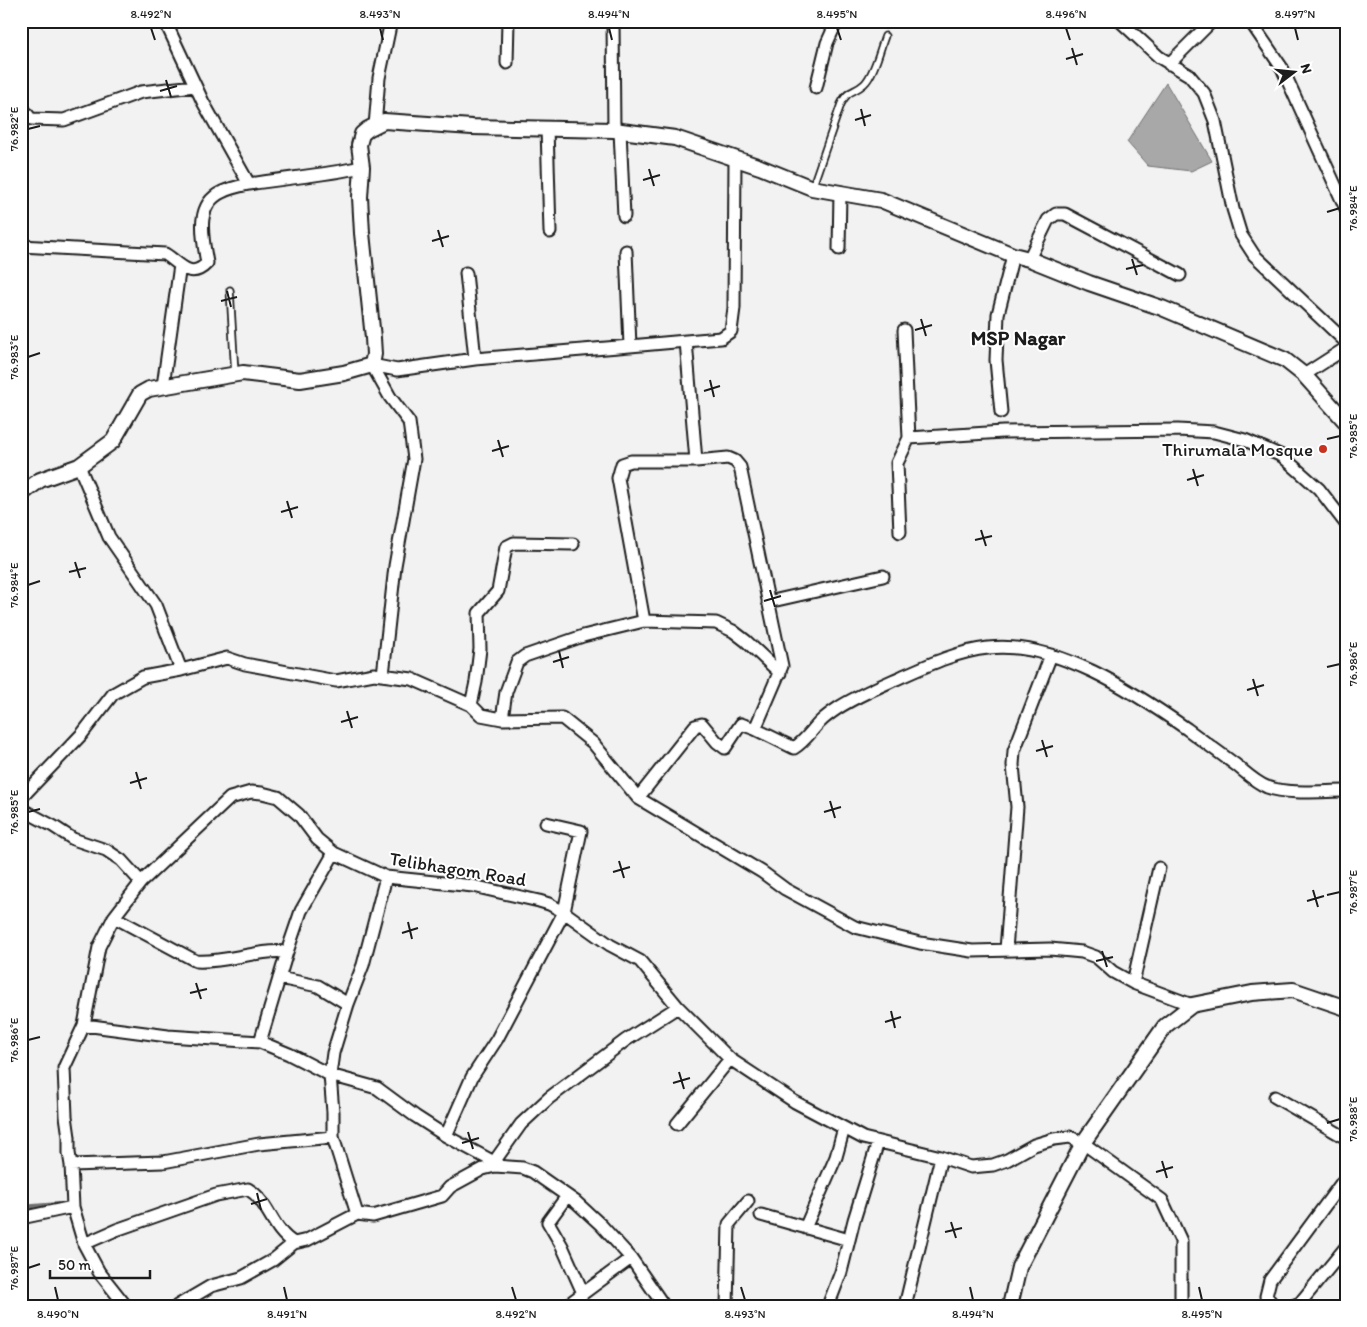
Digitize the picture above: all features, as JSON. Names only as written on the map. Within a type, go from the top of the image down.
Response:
[{"type":"street","points":[[165,21],[195,86],[249,184]]},
{"type":"street","points":[[375,126],[379,78],[391,21]]},
{"type":"street","points":[[507,63],[508,21]]},
{"type":"street","points":[[614,21],[617,130],[624,216]]},
{"type":"street","points":[[816,88],[826,43],[837,21]]},
{"type":"street","points":[[1120,21],[1169,64],[1190,75],[1204,93],[1215,121],[1233,209],[1241,235],[1254,255],[1346,342]]},
{"type":"street","points":[[1169,64],[1212,21]]},
{"type":"street","points":[[1250,21],[1282,68],[1346,209]]},
{"type":"street","points":[[21,106],[31,119],[64,120],[141,92],[195,86]]},
{"type":"street","points":[[383,675],[395,566],[414,460],[409,422],[390,397],[372,365],[374,354],[362,233],[360,197],[362,167],[359,145],[362,134],[384,121],[472,127],[617,130],[675,138],[735,158],[812,188],[880,200],[1013,255],[1029,259],[1089,283],[1162,308],[1285,360],[1304,375],[1346,422]]},
{"type":"street","points":[[547,128],[550,232]]},
{"type":"street","points":[[21,494],[40,480],[80,466],[113,441],[140,394],[149,389],[243,373],[300,380],[344,373],[372,365],[397,370],[476,359],[721,338],[731,331],[734,308],[735,158]]},
{"type":"street","points":[[21,246],[166,254],[185,270],[193,271],[207,264],[202,233],[203,214],[210,202],[221,192],[249,184],[291,177],[332,174],[362,167]]},
{"type":"street","points":[[839,249],[840,193]]},
{"type":"street","points":[[1029,259],[1048,220],[1056,214],[1064,214],[1180,275]]},
{"type":"street","points":[[626,251],[630,346]]},
{"type":"street","points":[[1001,412],[996,360],[998,314],[1013,255]]},
{"type":"street","points":[[163,386],[180,265]]},
{"type":"street","points":[[466,273],[476,359]]},
{"type":"street","points":[[900,532],[897,462],[909,438],[904,330]]},
{"type":"street","points":[[686,341],[696,461]]},
{"type":"street","points":[[1304,375],[1346,348]]},
{"type":"street","points":[[909,438],[1003,432],[1178,430],[1214,432],[1245,440],[1282,456],[1319,489],[1346,524]]},
{"type":"street","points":[[644,621],[618,478],[622,464],[632,461],[696,461],[728,458],[735,461],[740,467],[782,666],[755,729]]},
{"type":"street","points":[[80,466],[109,537],[156,605],[182,670]]},
{"type":"street","points":[[471,705],[480,649],[479,613],[498,591],[506,547],[514,543],[573,544]]},
{"type":"street","points":[[768,602],[884,576]]},
{"type":"street","points":[[502,719],[506,692],[517,662],[525,656],[583,636],[644,621],[716,623],[733,631],[746,641],[780,673]]},
{"type":"street","points":[[638,798],[695,726],[702,724],[724,748],[741,724],[794,748],[805,741],[821,721],[838,708],[860,696],[930,664],[968,651],[990,648],[1016,648],[1052,655],[1101,674],[1180,724],[1237,765],[1253,779],[1267,787],[1285,791],[1346,792]]},
{"type":"street","points":[[1006,950],[1017,807],[1013,765],[1014,751],[1052,655]]},
{"type":"street","points":[[21,798],[82,734],[113,694],[142,677],[182,670],[227,658],[245,664],[336,681],[374,674],[412,680],[471,705],[481,715],[502,719],[562,718],[593,743],[638,798],[762,872],[785,889],[855,927],[920,943],[972,951],[1050,949],[1082,952],[1096,957],[1113,972],[1133,983],[1192,1006]]},
{"type":"street","name":"Telibhagom Road","points":[[126,1306],[99,1272],[84,1244],[73,1207],[64,1068],[84,1025],[99,947],[114,917],[141,882],[230,798],[250,792],[278,797],[299,816],[317,839],[334,853],[386,877],[474,886],[538,901],[564,912],[610,945],[640,961],[678,1007],[730,1059],[795,1102],[863,1138],[941,1157],[971,1168],[993,1165],[1007,1160],[1034,1145],[1054,1139],[1070,1137],[1083,1143]]},
{"type":"street","points":[[21,810],[72,838],[106,850],[121,860],[141,882]]},
{"type":"street","points":[[446,1136],[472,1077],[497,1039],[564,912],[581,831],[546,824]]},
{"type":"street","points":[[260,1042],[301,911],[334,853]]},
{"type":"street","points":[[1133,983],[1159,868]]},
{"type":"street","points":[[357,1214],[333,1137],[330,1075],[333,1053],[348,1004],[363,965],[386,877]]},
{"type":"street","points":[[114,917],[196,961],[210,962],[287,952]]},
{"type":"street","points":[[280,978],[318,986],[348,1004]]},
{"type":"street","points":[[1010,1306],[1019,1267],[1083,1143],[1165,1026],[1192,1006],[1252,992],[1293,990],[1346,1008]]},
{"type":"street","points":[[177,1306],[212,1286],[241,1278],[273,1260],[294,1242],[307,1240],[357,1214],[373,1216],[442,1196],[456,1183],[494,1164],[521,1124],[548,1098],[626,1040],[678,1007]]},
{"type":"street","points":[[84,1025],[168,1036],[260,1042],[289,1054],[330,1075],[377,1088],[415,1116],[494,1164],[524,1168],[533,1172],[567,1196],[601,1225],[631,1258],[664,1306]]},
{"type":"street","points":[[677,1124],[730,1059]]},
{"type":"street","points":[[1275,1097],[1346,1138]]},
{"type":"street","points":[[805,1228],[836,1157],[844,1128]]},
{"type":"street","points":[[71,1165],[163,1162],[259,1144],[333,1137]]},
{"type":"street","points":[[828,1306],[841,1272],[878,1142]]},
{"type":"street","points":[[1083,1143],[1162,1200],[1181,1241],[1181,1306]]},
{"type":"street","points":[[905,1306],[941,1157]]},
{"type":"street","points":[[1274,1306],[1266,1296],[1270,1280],[1346,1177]]},
{"type":"street","points":[[84,1244],[116,1230],[216,1195],[248,1189],[258,1195],[283,1235],[294,1242]]},
{"type":"street","points":[[567,1196],[548,1222],[562,1246],[583,1293]]},
{"type":"street","points":[[727,1306],[729,1224],[748,1201]]},
{"type":"street","points":[[21,1218],[73,1207]]},
{"type":"street","points":[[760,1215],[849,1240]]},
{"type":"street","points":[[1293,1306],[1300,1303],[1346,1247]]},
{"type":"street","points":[[566,1306],[631,1258]]},
{"type":"lane","points":[[812,188],[841,104],[846,94],[865,84],[871,74],[885,36]]},
{"type":"lane","points":[[230,290],[235,374]]},
{"type":"shaded area","points":[[1166,83],[1212,161],[1191,171],[1148,166],[1127,142]]},
{"type":"waterway","points":[[21,1207],[58,1204]]},
{"type":"place","name":"Thirumala Mosque","points":[[1323,449]]},
{"type":"district","name":"MSP Nagar","points":[[1018,338]]}]
